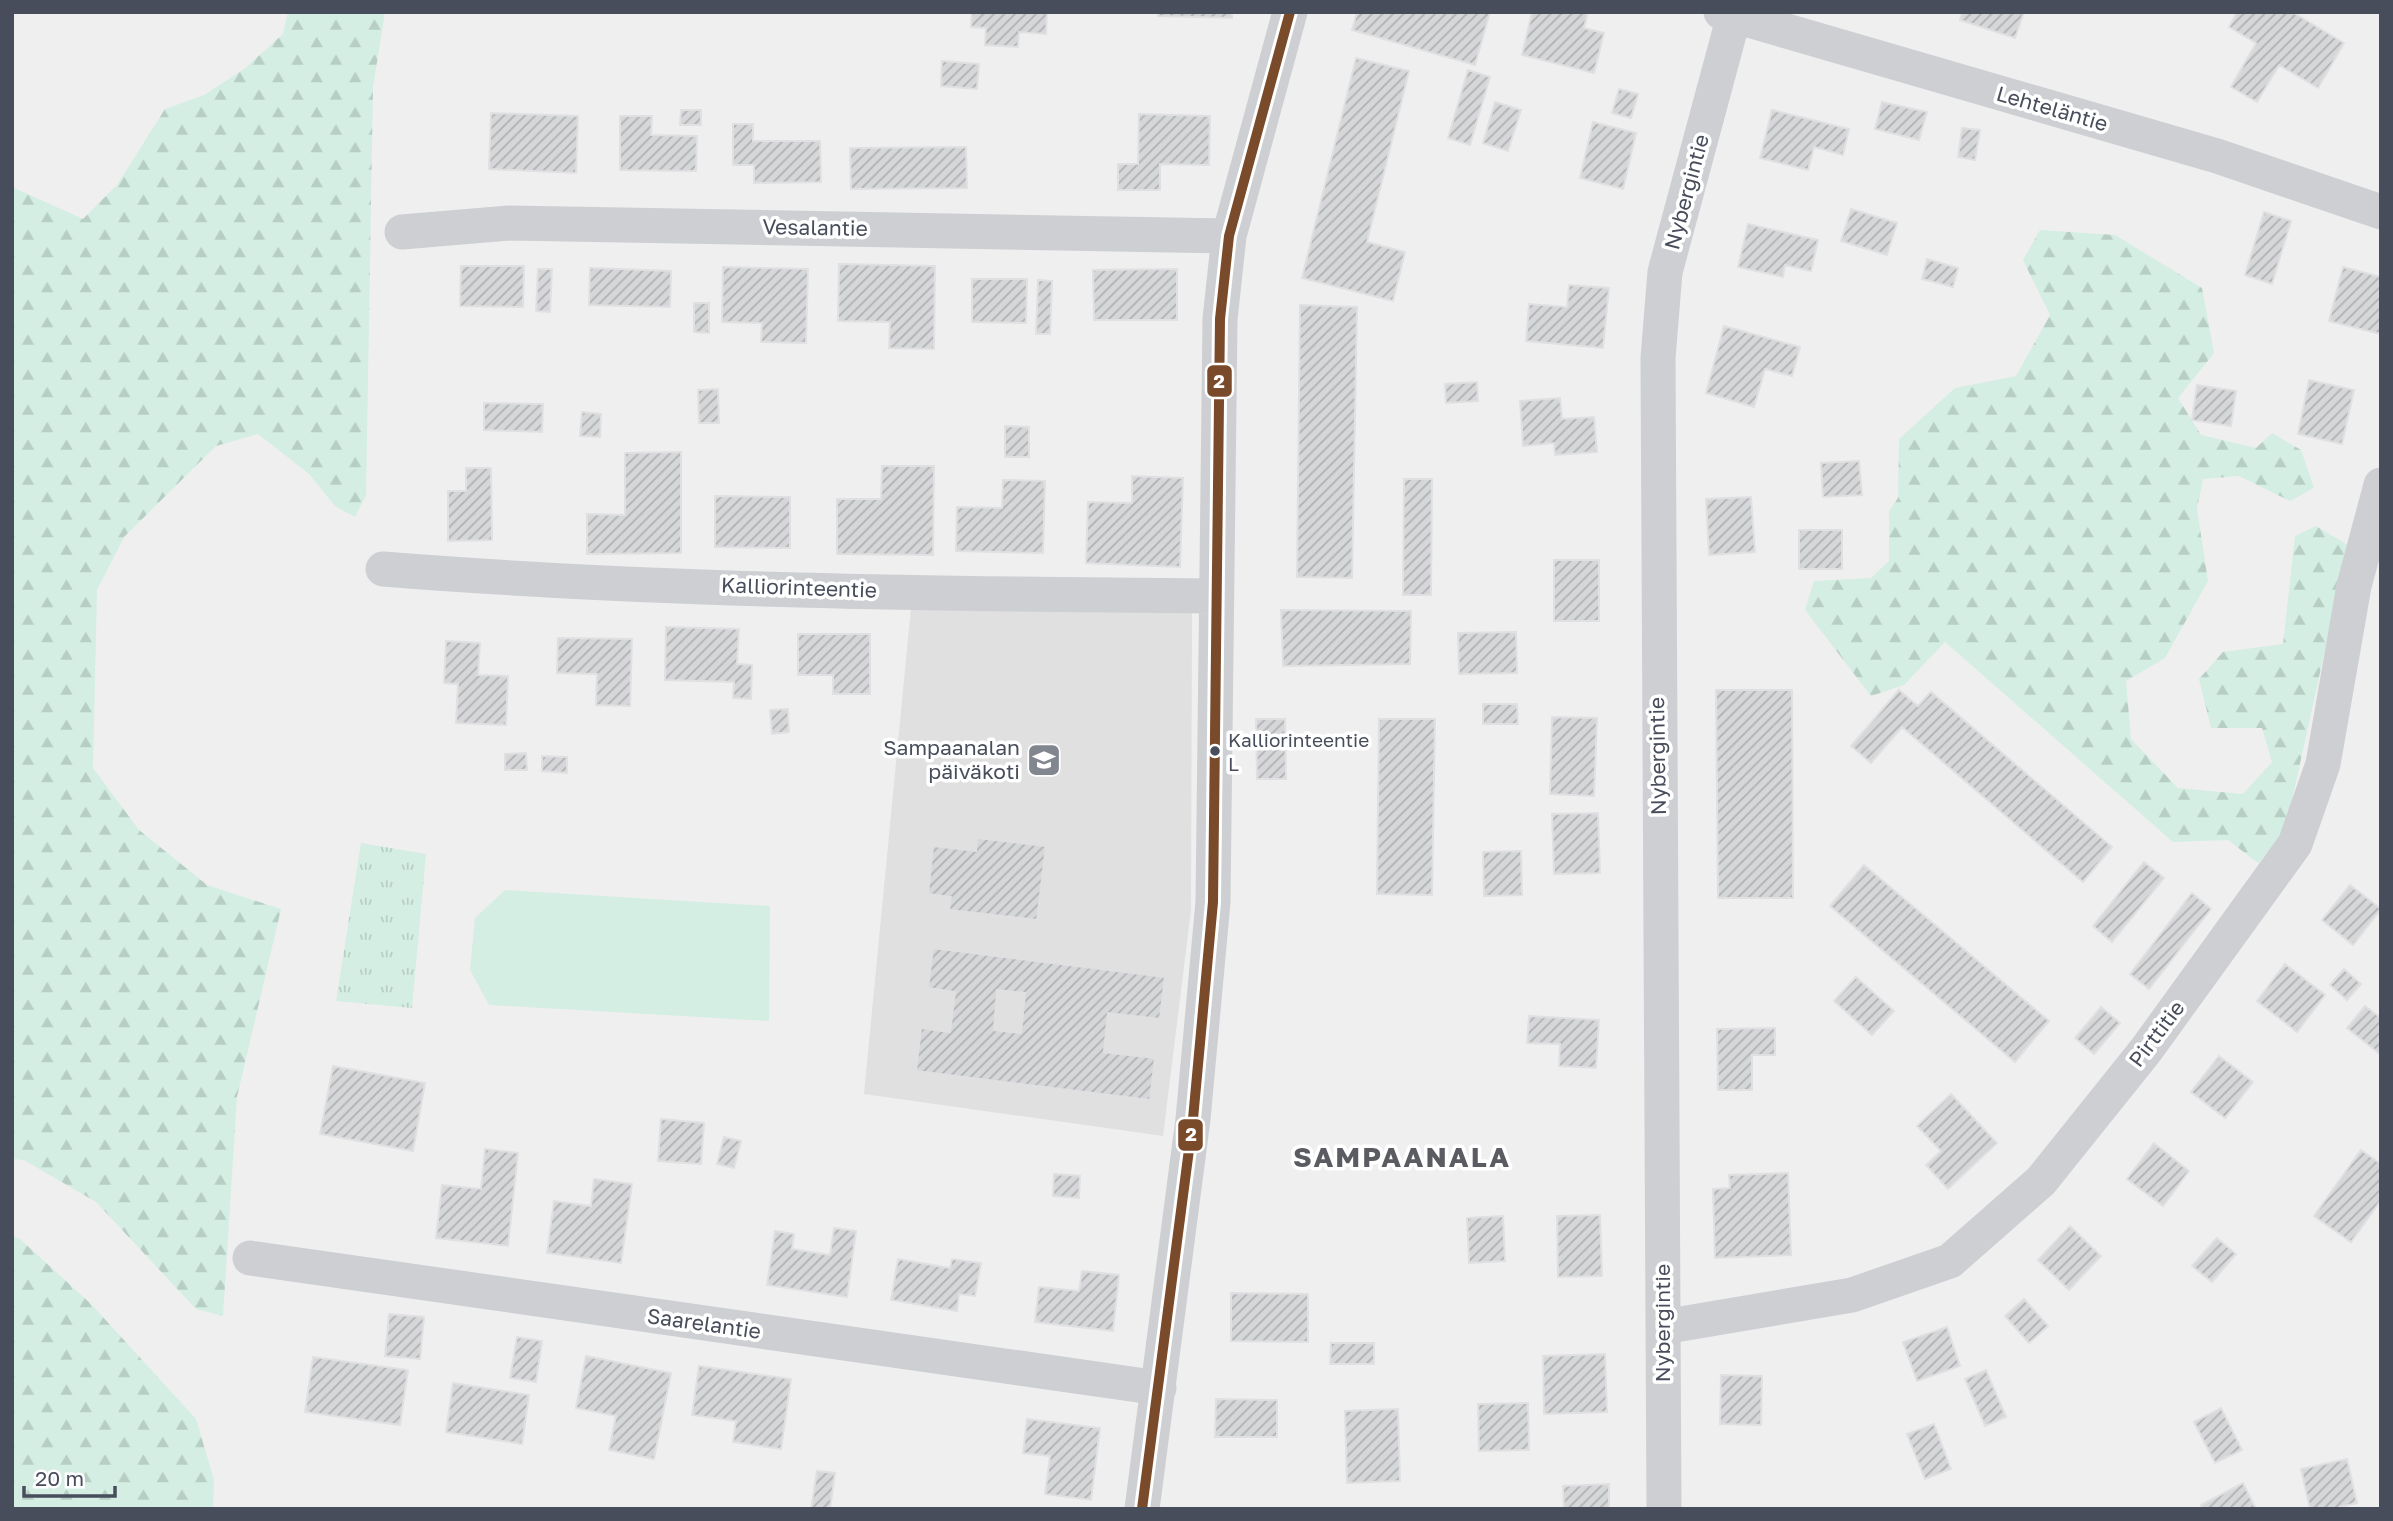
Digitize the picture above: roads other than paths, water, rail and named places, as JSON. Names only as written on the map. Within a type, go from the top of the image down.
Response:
[{"type":"street","points":[[1142,1509],[1193,1119],[1213,902],[1218,708],[1216,596],[1220,319],[1229,236],[1290,12]]},
{"type":"street","name":"Lehteläntie","points":[[1730,14],[2217,156],[2381,212]]},
{"type":"street","name":"Nybergintie","points":[[1664,1509],[1658,358],[1665,272],[1730,14]]},
{"type":"street","name":"Vesalantie","points":[[402,232],[509,223],[1229,236]]},
{"type":"street","name":"Pirttitie","points":[[1663,1328],[1852,1295],[1950,1261],[2041,1181],[2147,1050],[2295,844],[2323,764],[2354,586],[2381,485]]},
{"type":"street","name":"Kalliorinteentie","points":[[383,569],[513,579],[906,592],[1216,596]]},
{"type":"street","name":"Saarelantie","points":[[250,1258],[1159,1388]]},
{"type":"place","name":"Kalliorinteentie L","points":[[1215,751]]},
{"type":"place","name":"Sampaanalan päiväkoti","points":[[1044,760]]},
{"type":"district","name":"SAMPAANALA","points":[[1402,1157]]}]
